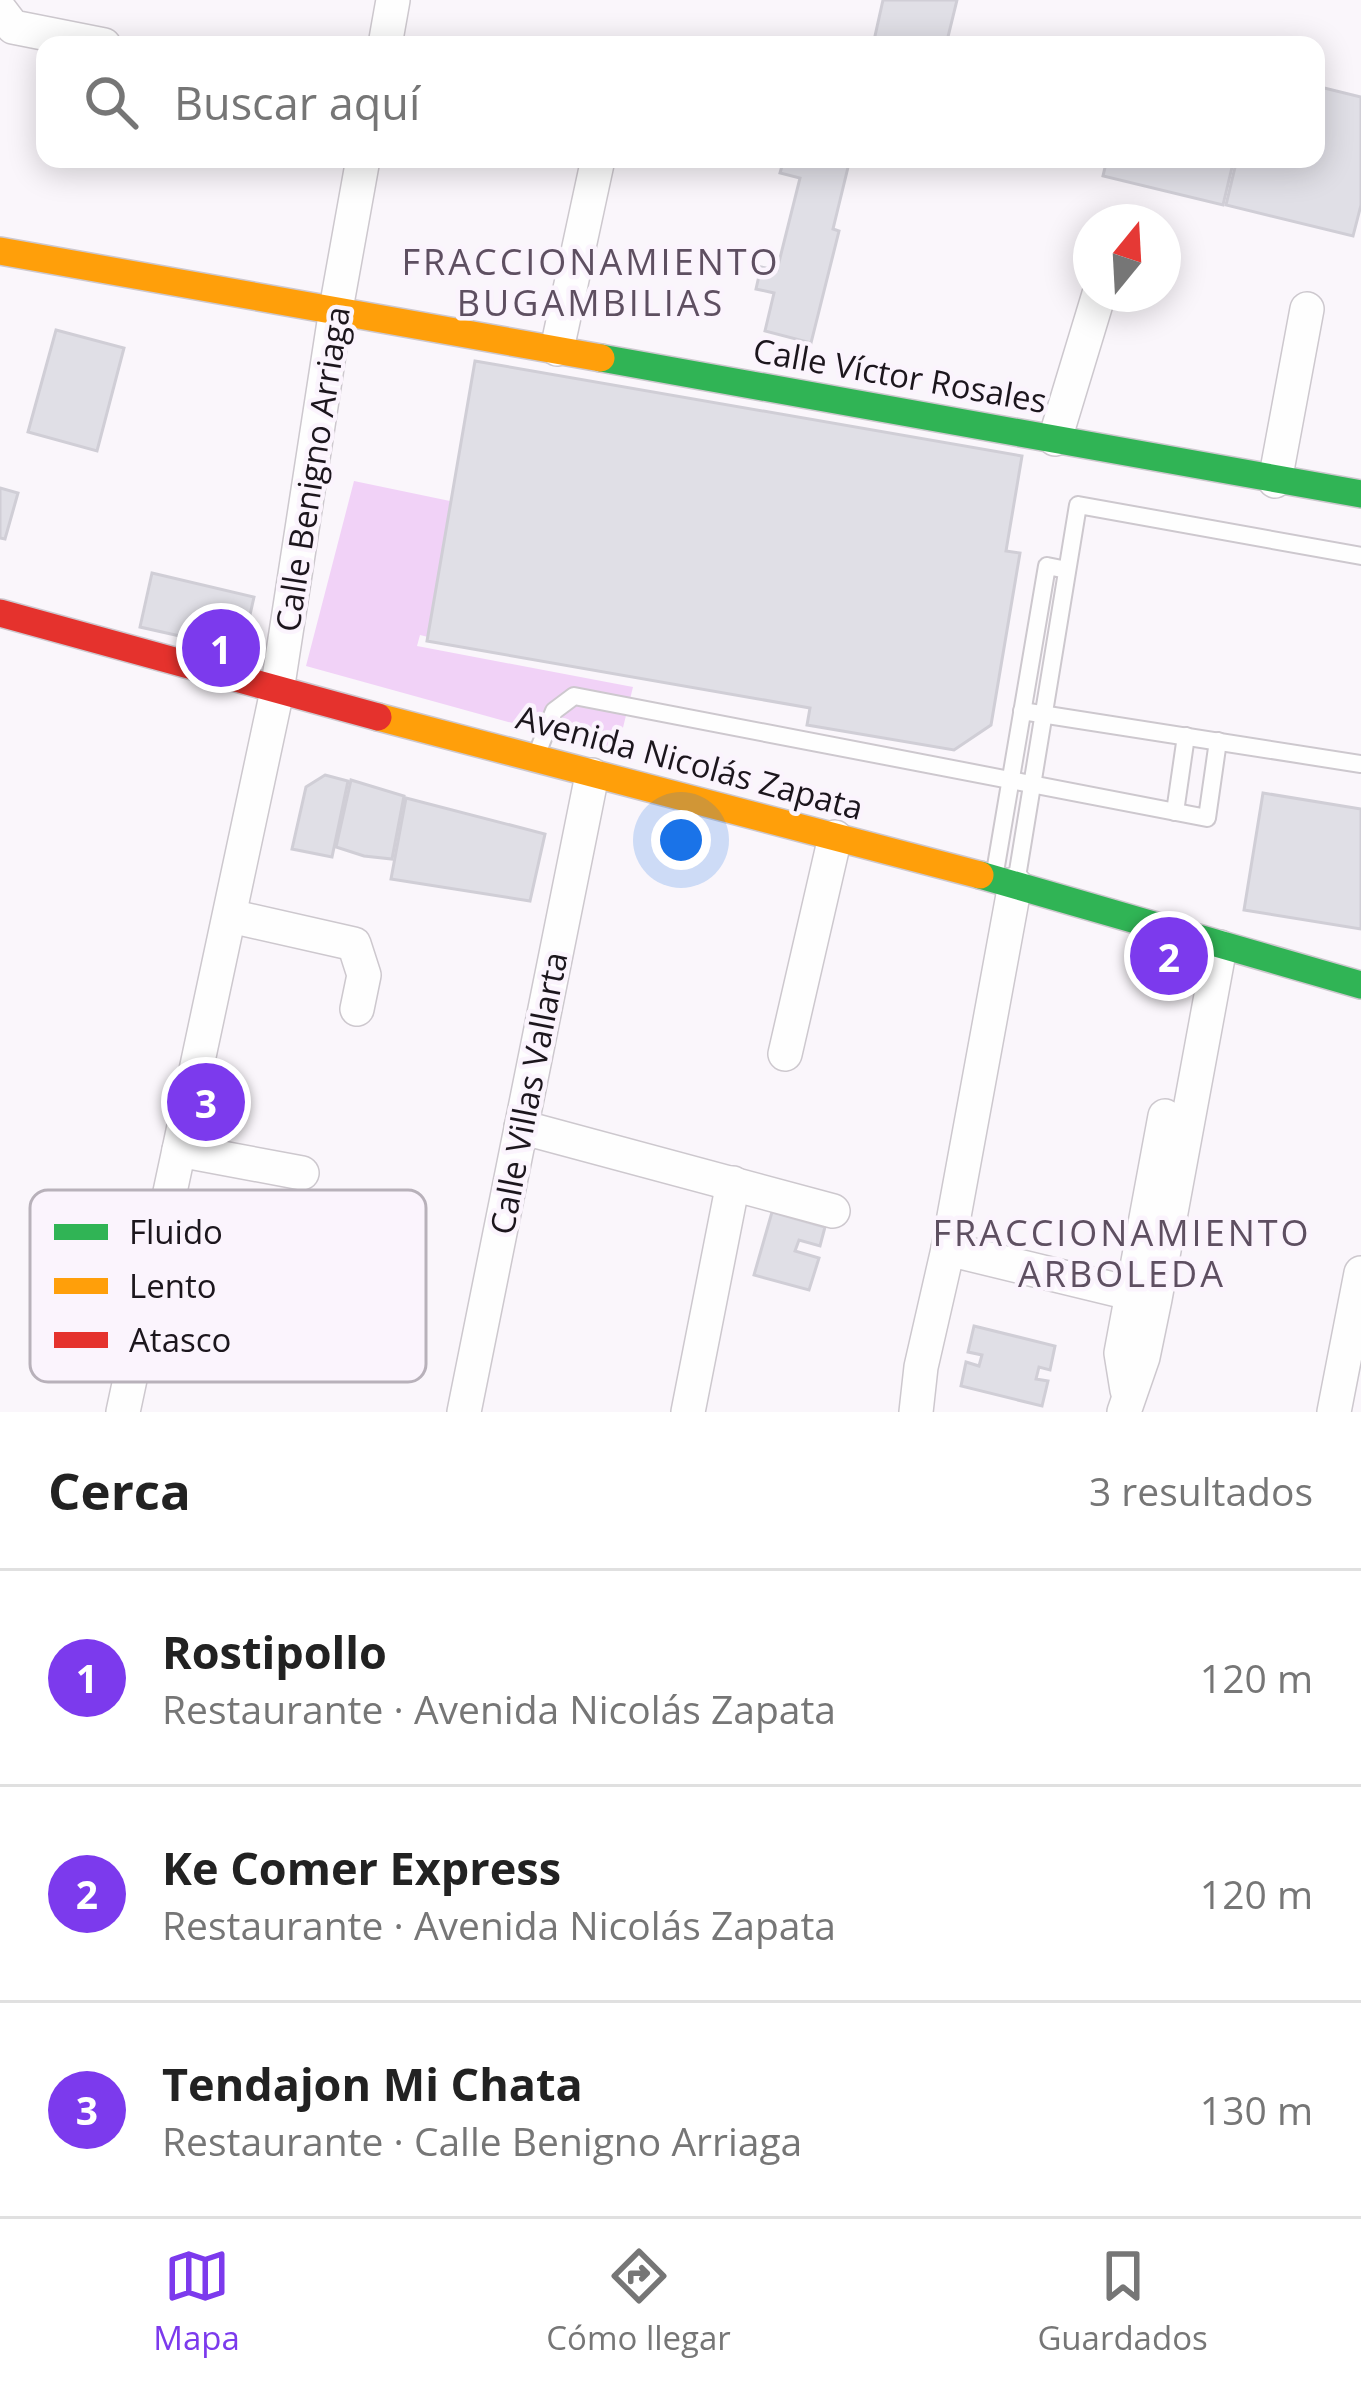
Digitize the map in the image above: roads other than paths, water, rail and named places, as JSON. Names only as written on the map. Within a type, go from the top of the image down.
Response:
[{"type":"street","points":[[387,36],[393,0]]},
{"type":"street","points":[[0,10],[13,27],[58,36]]},
{"type":"street","name":"Calle Benigno Arriaga","points":[[171,1190],[278,691],[362,168]]},
{"type":"street","points":[[557,349],[596,168]]},
{"type":"street","name":"Calle Víctor Rosales","points":[[0,251],[1361,494]]},
{"type":"street","points":[[1275,481],[1307,309]]},
{"type":"street","points":[[1055,439],[1094,312]]},
{"type":"street","name":"Avenida Nicolás Zapata","points":[[4,619],[1004,882],[1361,985]]},
{"type":"street","name":"Calle Villas Vallarta","points":[[464,1412],[592,775]]},
{"type":"street","points":[[785,1054],[835,837]]},
{"type":"street","points":[[916,1412],[921,1367],[948,1249],[1004,882]]},
{"type":"street","points":[[230,916],[354,944],[364,975],[357,1009]]},
{"type":"street","points":[[1126,1405],[1143,1357],[1143,1296],[1209,943]]},
{"type":"street","points":[[521,1127],[833,1211]]},
{"type":"street","points":[[179,1150],[302,1173]]},
{"type":"street","points":[[688,1412],[733,1183]]},
{"type":"street","points":[[948,1249],[1143,1296]]},
{"type":"street","points":[[1334,1412],[1354,1358],[1361,1273]]},
{"type":"street","name":"Calle Benigno Arriaga","points":[[123,1412],[129,1382]]},
{"type":"lane","points":[[1004,882],[1031,785],[1078,505],[1361,556]]},
{"type":"lane","points":[[1004,882],[1010,782],[1047,566],[1067,570]]},
{"type":"lane","points":[[1032,649],[1054,652]]},
{"type":"lane","points":[[534,759],[554,711],[574,696],[1207,818],[1218,741]]},
{"type":"lane","points":[[1022,711],[1361,764]]},
{"type":"lane","points":[[1174,812],[1186,736]]},
{"type":"place","name":"Rostipollo","points":[[221,648]]},
{"type":"place","name":"Ke Comer Express","points":[[1169,956]]},
{"type":"place","name":"Tendajon Mi Chata","points":[[206,1102]]},
{"type":"district","name":"FRACCIONAMIENTO BUGAMBILIAS","points":[[591,282]]},
{"type":"district","name":"FRACCIONAMIENTO ARBOLEDA","points":[[1122,1252]]}]
